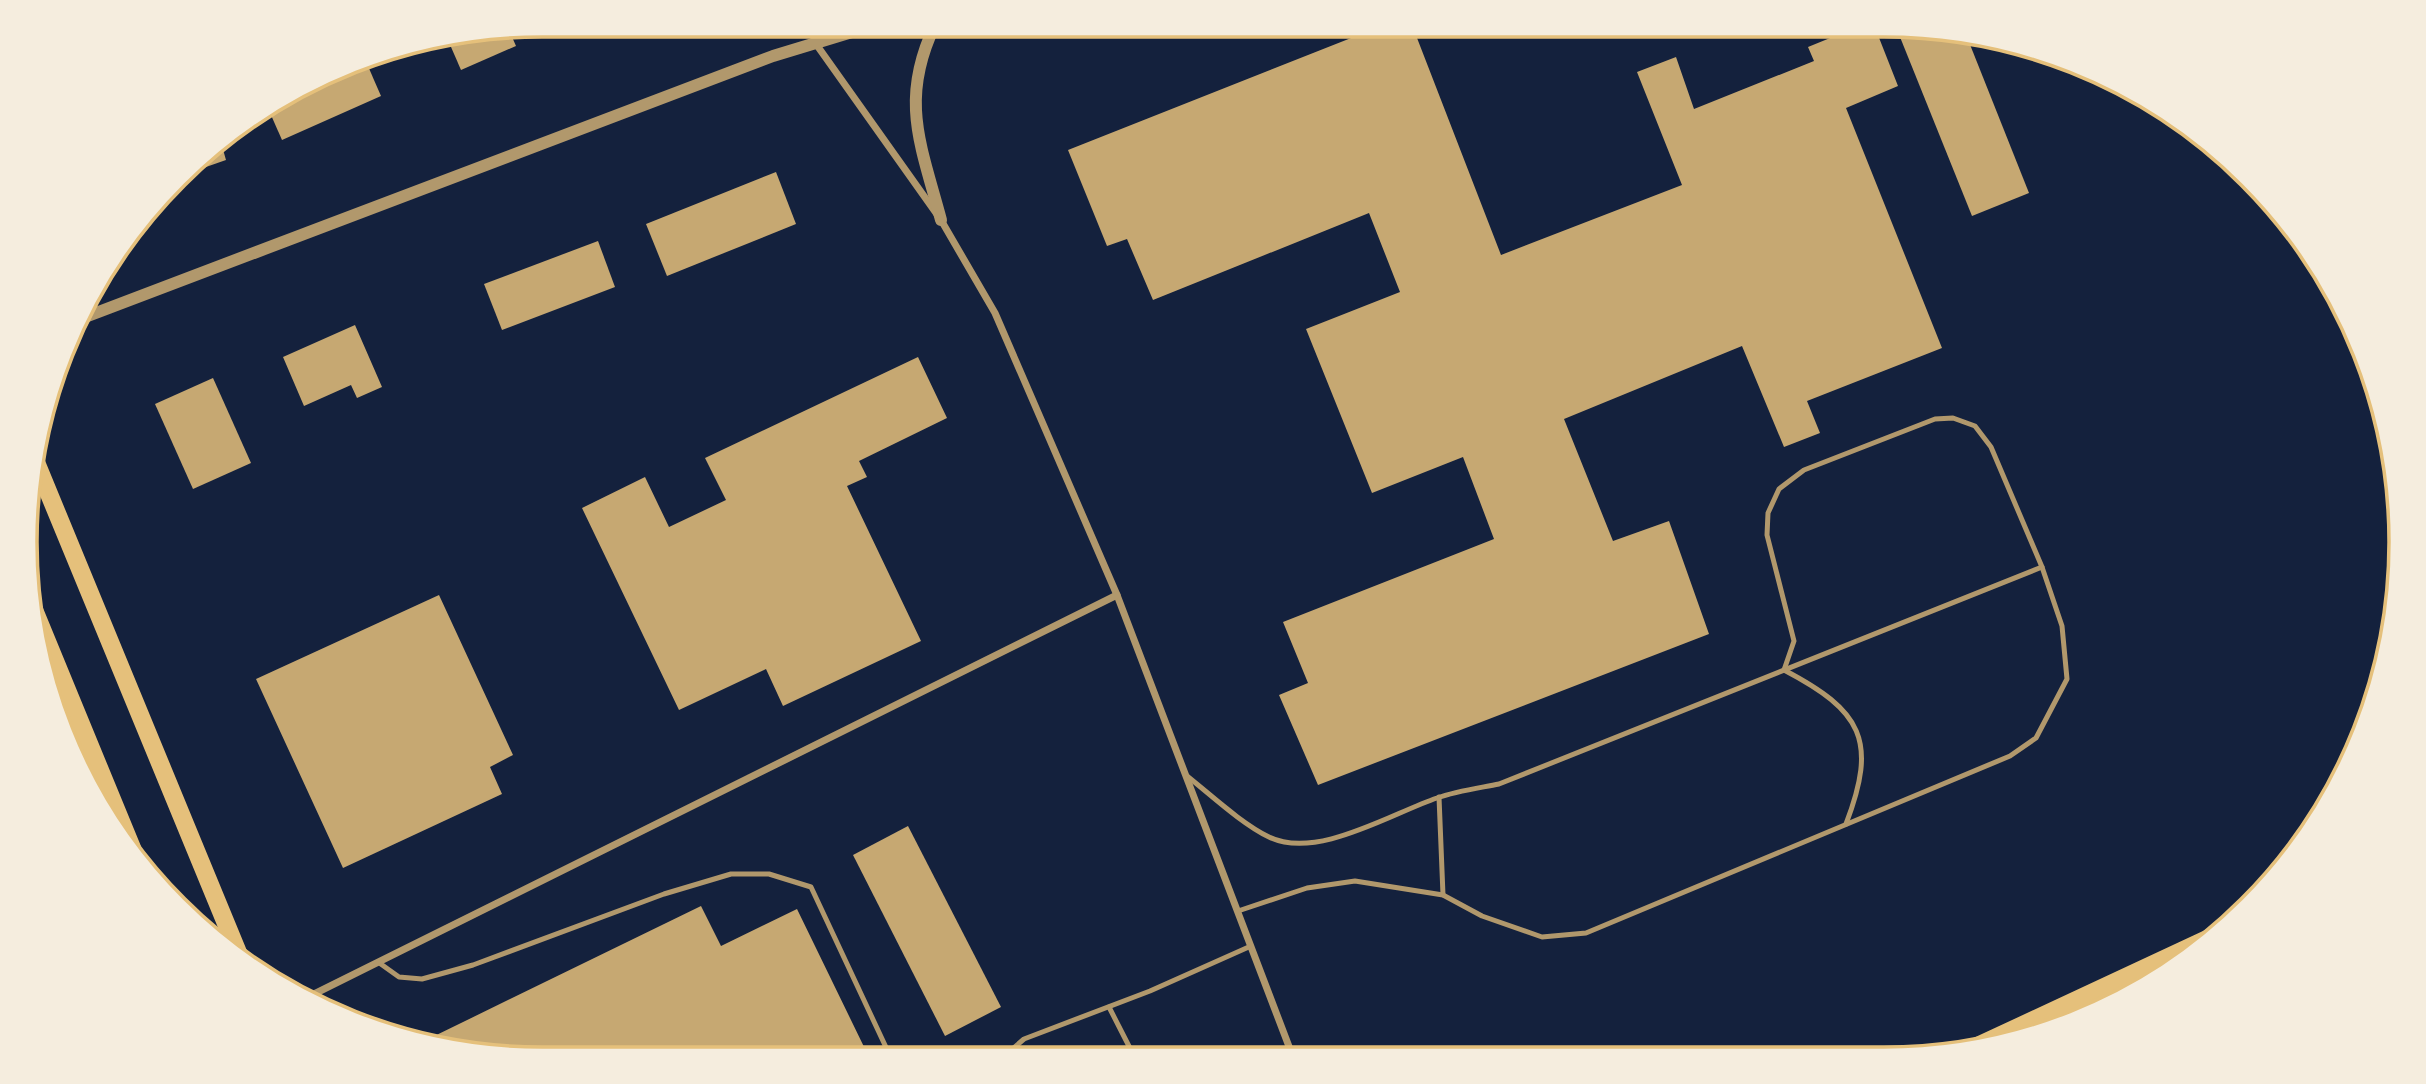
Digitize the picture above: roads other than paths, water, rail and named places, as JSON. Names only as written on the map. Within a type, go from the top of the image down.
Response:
[{"type":"main road","points":[[41,475],[234,943]]},
{"type":"main road","points":[[45,638],[121,822]]},
{"type":"main road","points":[[2012,1031],[2178,953]]},
{"type":"street","points":[[814,37],[816,44],[941,220],[995,313],[1117,595],[1289,1047]]},
{"type":"street","points":[[91,315],[773,56],[837,37]]},
{"type":"street","points":[[929,37],[913,101],[915,120],[941,220]]},
{"type":"street","points":[[316,993],[1117,595]]},
{"type":"lane","points":[[1238,911],[1307,888],[1355,881],[1396,885],[1443,895],[1482,916],[1542,937],[1586,933],[2010,757],[2036,738],[2067,679],[2062,626],[2042,567],[1991,447],[1975,426],[1953,418],[1935,419],[1804,470],[1779,489],[1768,513],[1767,535],[1794,641],[1784,670]]},
{"type":"lane","points":[[1186,776],[1268,836],[1288,843],[1307,844],[1341,836],[1439,797],[1499,784],[2042,567]]},
{"type":"lane","points":[[1784,670],[1824,691],[1851,719],[1861,748],[1861,785],[1846,824]]},
{"type":"lane","points":[[1439,797],[1443,895]]},
{"type":"lane","points":[[378,962],[399,977],[422,979],[473,965],[664,894],[731,874],[769,873],[811,887],[886,1047]]},
{"type":"lane","points":[[1015,1047],[1024,1039],[1109,1007],[1251,946]]},
{"type":"lane","points":[[1109,1007],[1129,1047]]}]
